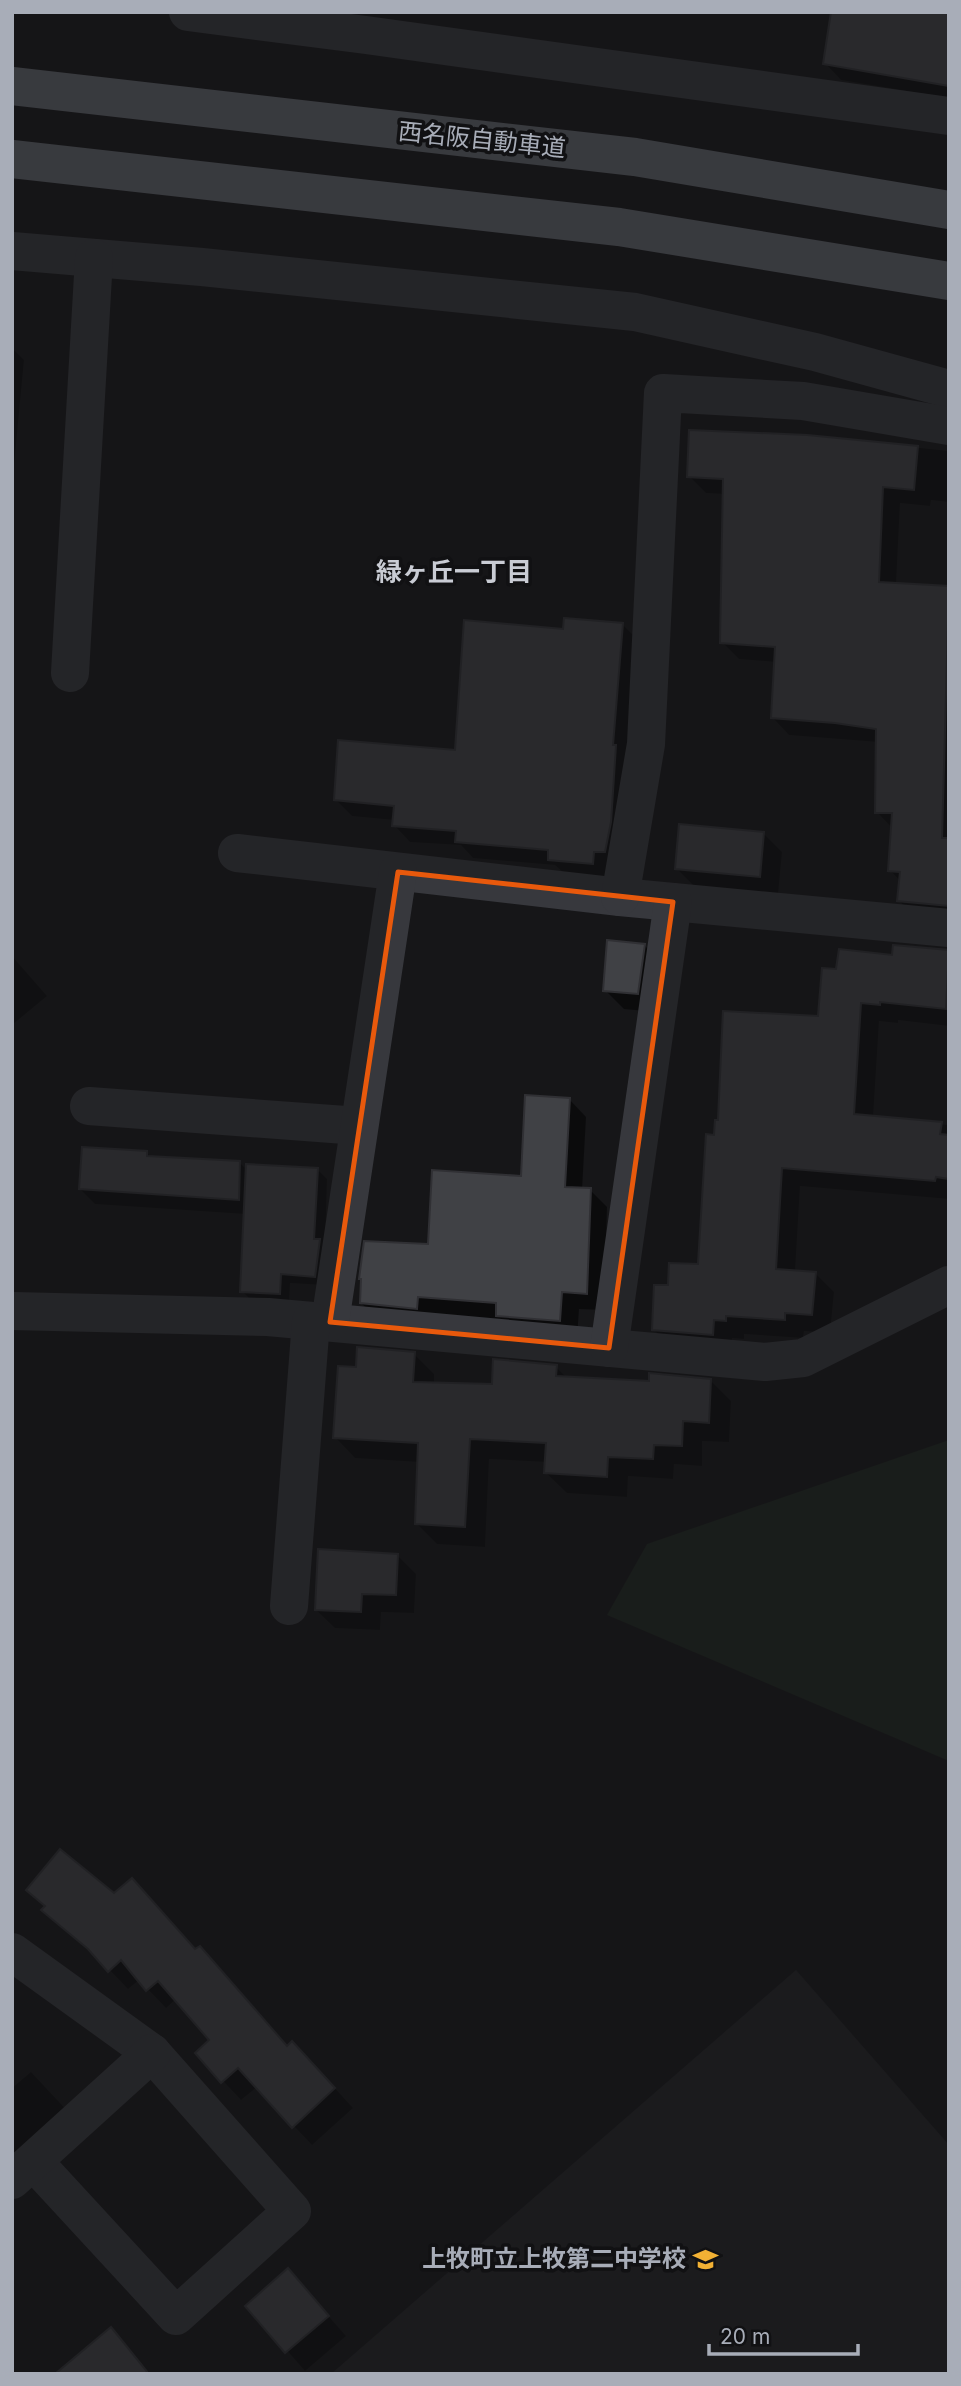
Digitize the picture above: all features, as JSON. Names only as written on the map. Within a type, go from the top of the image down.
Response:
[{"type":"highway","name":"西名阪自動車道","points":[[12,86],[635,157],[949,210]]},
{"type":"highway","points":[[12,159],[619,227],[949,281]]},
{"type":"street","points":[[188,12],[949,116]]},
{"type":"street","points":[[12,251],[202,267],[635,313],[815,352],[949,389]]},
{"type":"street","points":[[69,673],[94,258]]},
{"type":"street","points":[[620,897],[646,744],[663,393],[803,401],[949,426]]},
{"type":"street","points":[[237,853],[620,897],[949,928]]},
{"type":"street","points":[[289,1606],[321,1321],[359,1126],[398,872]]},
{"type":"street","points":[[610,1348],[673,902]]},
{"type":"street","points":[[89,1106],[359,1126]]},
{"type":"street","points":[[12,1311],[268,1317],[765,1362],[803,1358],[949,1285]]},
{"type":"street","points":[[12,1952],[152,2053],[292,2211],[176,2316],[23,2171],[152,2053]]},
{"type":"highlighted area","points":[[398,872],[673,902],[609,1348],[330,1322]]},
{"type":"shaded area","points":[[949,1440],[949,1761],[607,1615],[647,1544]]},
{"type":"shaded area","name":"上牧町立上牧第二中学校","points":[[796,1970],[949,2145],[949,2374],[331,2374]]},
{"type":"building","points":[[831,12],[949,12],[949,86],[823,64]]},
{"type":"building","points":[[689,430],[807,435],[918,446],[914,490],[883,487],[879,582],[949,586],[942,838],[949,838],[949,906],[897,901],[900,872],[888,871],[892,813],[875,813],[876,729],[771,718],[775,647],[720,643],[723,479],[687,477]]},
{"type":"building","points":[[564,618],[623,623],[613,745],[616,745],[611,822],[605,852],[594,852],[593,864],[548,860],[548,850],[455,842],[456,831],[392,826],[394,806],[334,800],[338,740],[455,750],[464,620],[563,629]]},
{"type":"building","points":[[679,824],[764,832],[760,877],[675,869]]},
{"type":"building","points":[[607,940],[645,944],[638,994],[603,991]]},
{"type":"building","points":[[893,945],[949,950],[946,1009],[880,1002],[880,1005],[861,1003],[854,1114],[942,1122],[940,1134],[949,1135],[949,1179],[936,1177],[935,1181],[782,1168],[776,1269],[816,1272],[812,1315],[785,1313],[785,1320],[726,1316],[726,1321],[714,1320],[713,1335],[652,1330],[654,1285],[668,1285],[669,1263],[698,1264],[706,1134],[714,1135],[715,1120],[718,1120],[723,1011],[818,1016],[822,968],[836,969],[839,949],[892,955]]},
{"type":"building","points":[[525,1095],[570,1098],[565,1187],[591,1188],[587,1294],[562,1292],[560,1321],[496,1316],[496,1303],[418,1297],[417,1309],[360,1303],[359,1279],[364,1241],[428,1244],[432,1170],[521,1176]]},
{"type":"building","points":[[82,1147],[147,1151],[147,1156],[240,1161],[239,1200],[79,1189]]},
{"type":"building","points":[[246,1164],[318,1168],[314,1239],[320,1239],[315,1277],[281,1274],[280,1294],[240,1292]]},
{"type":"building","points":[[357,1347],[415,1352],[413,1382],[492,1384],[493,1359],[557,1365],[556,1376],[649,1381],[649,1373],[711,1379],[709,1423],[683,1421],[682,1446],[654,1445],[653,1459],[608,1457],[607,1477],[544,1473],[546,1443],[470,1439],[465,1527],[415,1524],[418,1443],[333,1438],[338,1366],[356,1367]]},
{"type":"building","points":[[318,1549],[398,1554],[396,1595],[362,1594],[361,1612],[315,1610]]},
{"type":"building","points":[[60,1849],[114,1893],[132,1878],[195,1949],[200,1946],[287,2046],[292,2041],[335,2088],[292,2128],[238,2068],[221,2083],[195,2053],[209,2040],[158,1981],[146,1991],[121,1960],[108,1972],[88,1949],[41,1910],[45,1906],[26,1890]]},
{"type":"building","points":[[288,2268],[329,2316],[285,2353],[245,2306]]},
{"type":"building","points":[[111,2327],[149,2374],[55,2374]]},
{"type":"place","name":"上牧町立上牧第二中学校","points":[[706,2259]]},
{"type":"district","name":"緑ヶ丘一丁目","points":[[454,572]]}]
